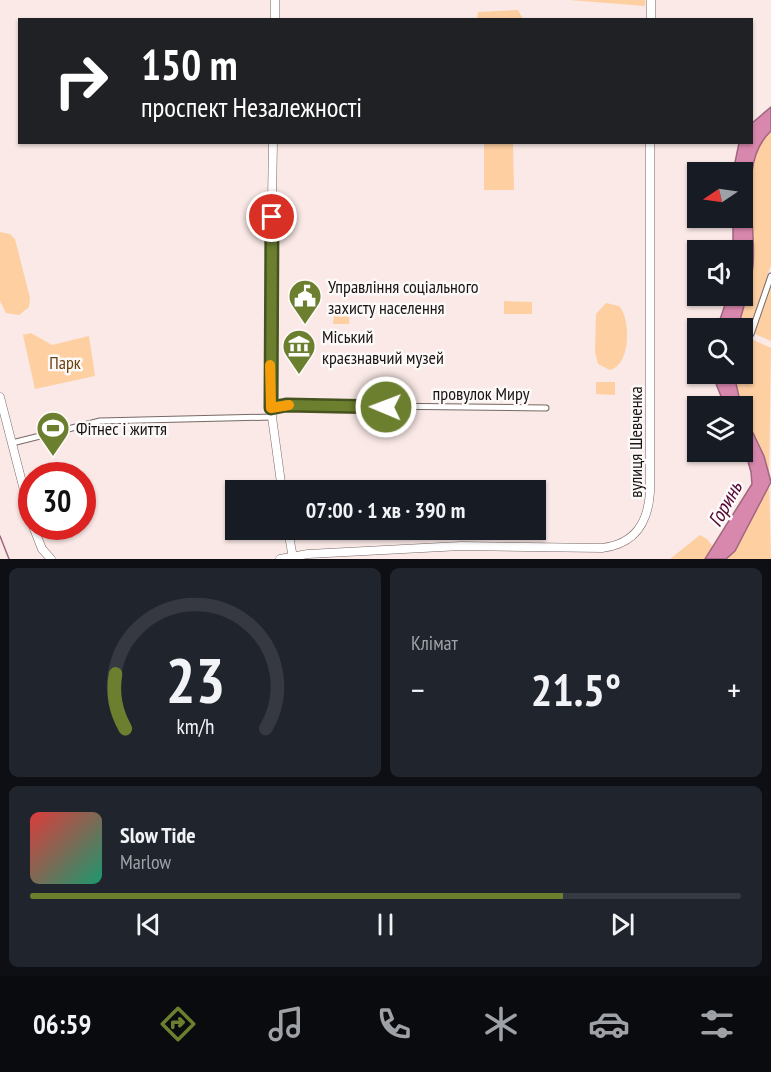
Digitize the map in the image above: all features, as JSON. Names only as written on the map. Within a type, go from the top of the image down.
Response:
[{"type":"street","points":[[275,0],[275,18]]},
{"type":"street","points":[[651,0],[651,18]]},
{"type":"street","points":[[273,144],[271,408],[281,480]]},
{"type":"street","name":"вулиця Шевченка","points":[[280,559],[474,545],[602,548],[625,542],[636,534],[647,516],[650,492],[650,144]]},
{"type":"street","points":[[753,328],[771,276]]},
{"type":"street","points":[[0,397],[18,466]]},
{"type":"street","name":"провулок Миру","points":[[271,408],[286,405],[546,408]]},
{"type":"street","points":[[12,443],[100,421],[272,417]]},
{"type":"street","points":[[38,540],[42,549],[51,559]]},
{"type":"street","points":[[290,540],[293,557]]},
{"type":"green space","points":[[569,0],[645,0],[645,6]]},
{"type":"green space","points":[[518,10],[522,18],[477,18],[478,12]]},
{"type":"green space","points":[[771,131],[771,265],[753,319],[741,318],[744,306],[753,306],[753,165],[761,144]]},
{"type":"green space","points":[[484,144],[513,144],[514,190],[484,190]]},
{"type":"green space","points":[[0,232],[10,234],[15,239],[30,298],[29,307],[19,315],[6,313],[0,301]]},
{"type":"green space","points":[[771,282],[771,341],[753,333]]},
{"type":"green space","points":[[504,301],[532,302],[532,314],[504,314]]},
{"type":"green space","points":[[606,303],[619,306],[626,321],[627,331],[622,360],[610,370],[598,364],[595,352],[596,314]]},
{"type":"green space","points":[[335,308],[350,308],[349,324],[333,324]]},
{"type":"green space","name":"Парк","points":[[31,333],[52,345],[89,336],[95,376],[35,389],[23,335]]},
{"type":"green space","points":[[753,340],[771,348],[769,476],[761,448],[753,433],[753,396],[739,396],[736,384],[753,384]]},
{"type":"green space","points":[[596,382],[615,382],[615,395],[596,394]]},
{"type":"green space","points":[[769,482],[771,559],[726,559],[744,536]]},
{"type":"green space","points":[[700,535],[707,539],[714,548],[705,559],[670,559]]},
{"type":"shaded area","points":[[771,107],[771,131],[761,144],[753,165],[753,162],[735,162],[739,144],[753,144],[753,122]]},
{"type":"shaded area","points":[[733,228],[753,228],[754,249],[753,265],[753,240],[733,240]]},
{"type":"shaded area","points":[[725,306],[744,306],[741,318],[720,318]]},
{"type":"shaded area","points":[[716,384],[736,384],[739,396],[721,396]]},
{"type":"shaded area","points":[[753,433],[764,456],[771,482],[735,551],[726,559],[705,559],[752,484],[748,462],[753,462]]},
{"type":"waterway","points":[[0,536],[9,559]]},
{"type":"slow traffic","points":[[270,365],[271,408],[289,405]]},
{"type":"place","name":"Управління соціального захисту населення","points":[[305,325]]},
{"type":"place","name":"Міський краєзнавчий музей","points":[[299,375]]},
{"type":"place","name":"Фітнес і життя","points":[[53,457]]},
{"type":"route","points":[[272,217],[271,408],[286,405],[386,407]]},
{"type":"water label","name":"Горинь","points":[[725,504]]}]
